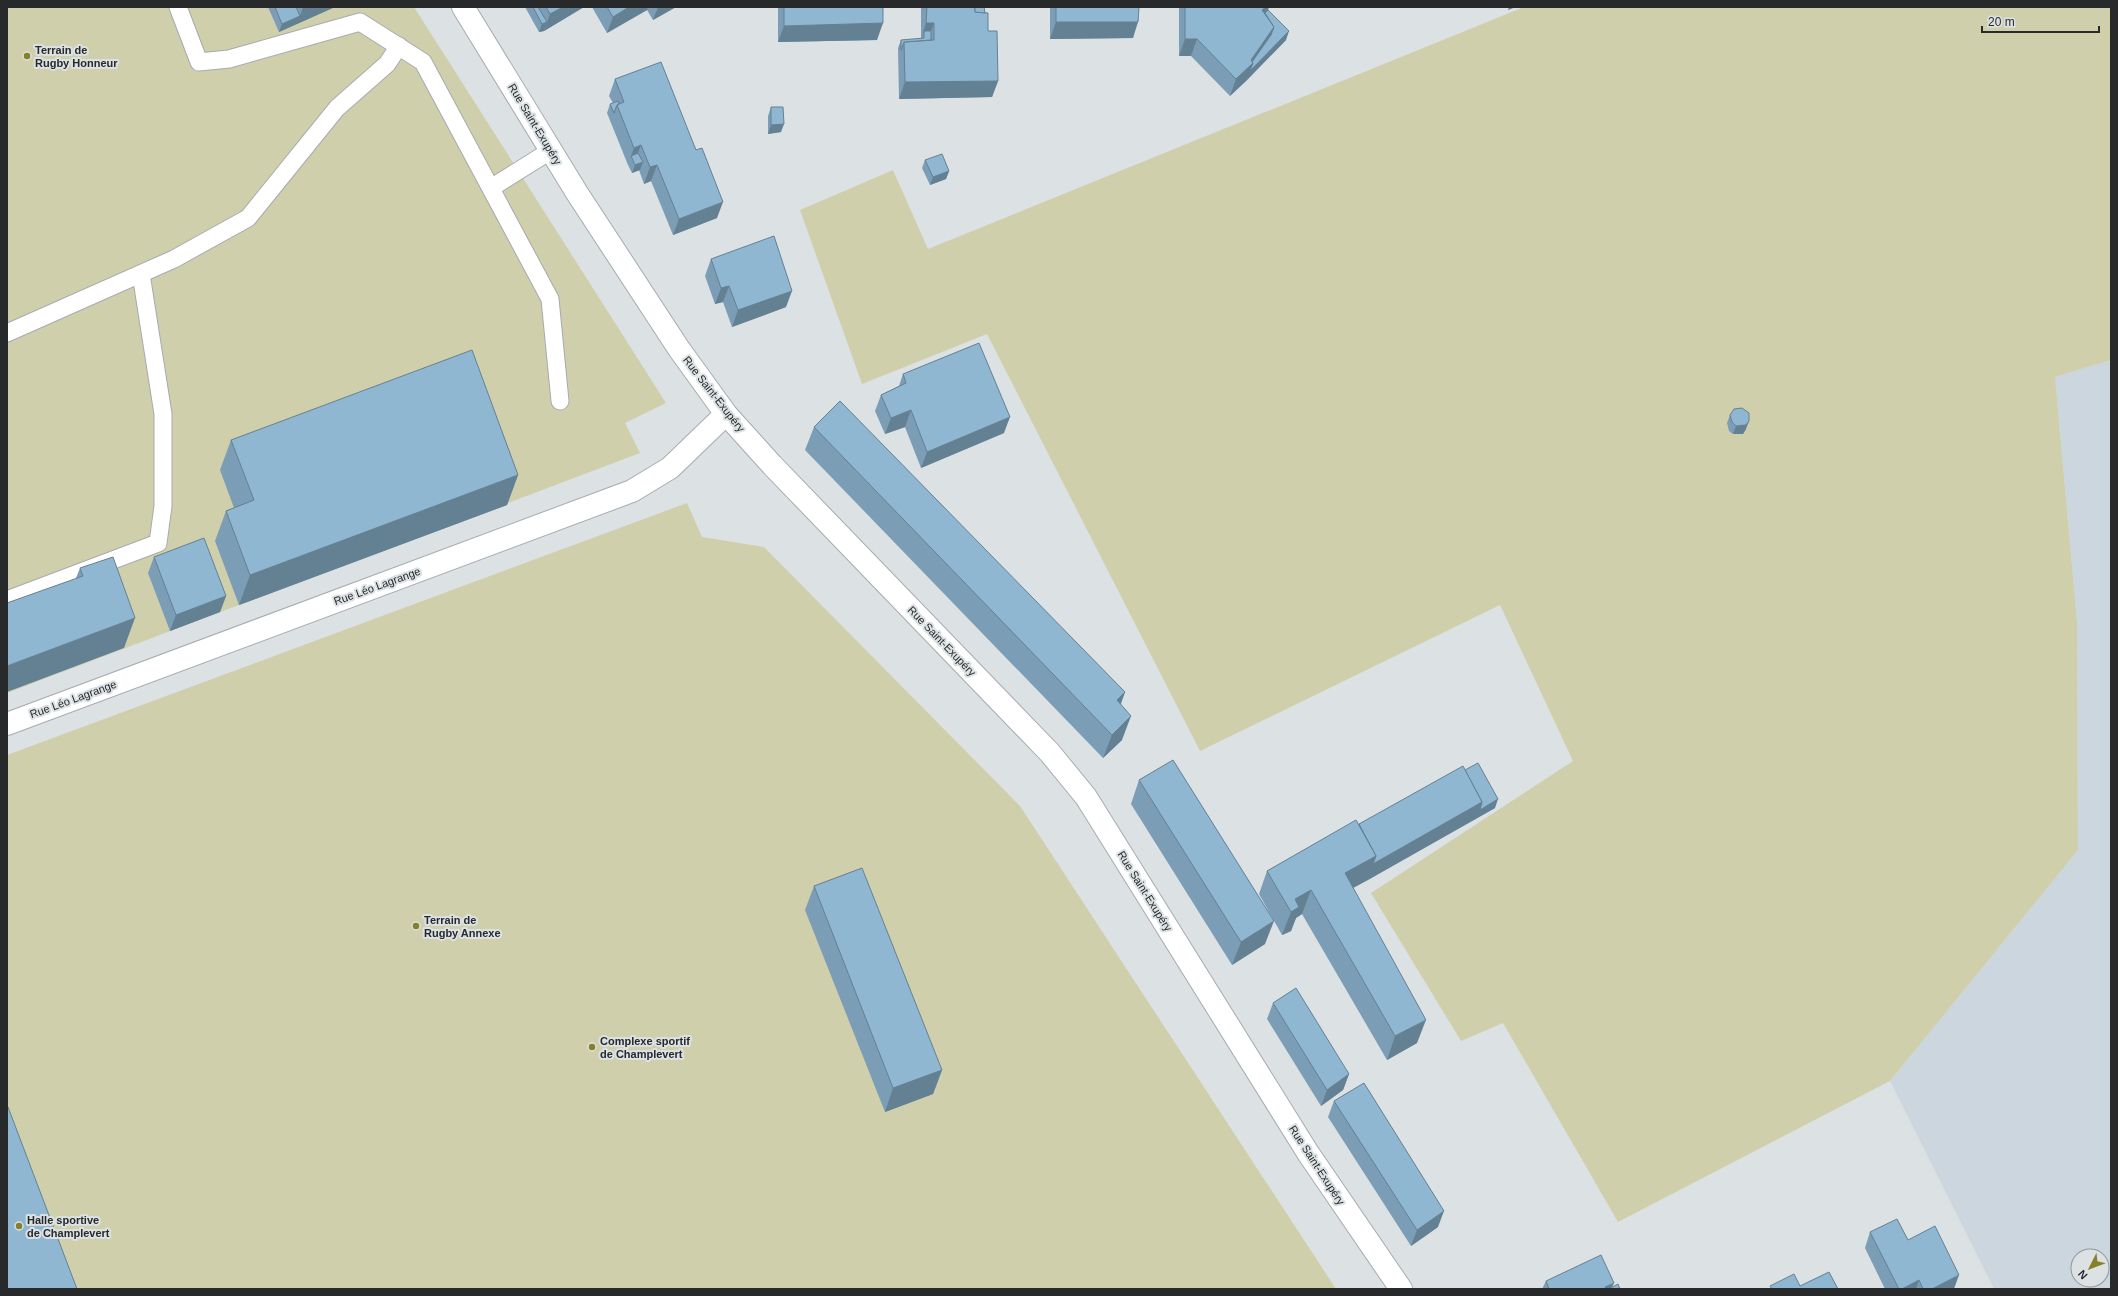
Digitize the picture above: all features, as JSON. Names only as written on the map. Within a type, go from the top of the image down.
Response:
[{"type":"street","name":"Rue Saint-Exupéry","points":[[463,7],[550,150],[680,349],[726,414],[772,465],[1050,753],[1086,797],[1308,1153],[1401,1289]]},
{"type":"street","name":"Rue Léo Lagrange","points":[[7,724],[632,491],[670,468],[726,414]]},
{"type":"lane","points":[[178,7],[199,62],[228,58],[360,22],[423,62],[550,299],[560,401]]},
{"type":"lane","points":[[7,333],[174,260],[248,218],[337,108],[387,64],[399,46]]},
{"type":"lane","points":[[491,188],[550,150]]},
{"type":"lane","points":[[7,600],[158,542],[163,506],[162,414],[141,274]]},
{"type":"shaded area","points":[[2111,360],[2111,1289],[1994,1289],[1890,1081],[2078,850],[2077,621],[2055,377]]},
{"type":"green space","points":[[7,7],[414,7],[666,403],[625,423],[640,453],[7,693]]},
{"type":"green space","points":[[1524,7],[2111,7],[2111,360],[2055,377],[2077,621],[2078,850],[1890,1081],[1618,1222],[1503,1023],[1461,1041],[1371,893],[1573,761],[1500,605],[1200,751],[987,334],[862,384],[800,210],[893,170],[928,249]]},
{"type":"green space","name":"Complexe sportif de Champlevert","points":[[687,503],[702,537],[764,547],[1020,806],[1336,1289],[7,1289],[7,755]]},
{"type":"building","points":[[275,7],[296,7],[300,16],[282,24]]},
{"type":"building","points":[[533,7],[538,7],[547,22],[542,24]]},
{"type":"building","points":[[546,7],[563,7],[550,14]]},
{"type":"building","points":[[607,7],[629,7],[613,17]]},
{"type":"building","points":[[784,7],[883,7],[883,23],[784,26]]},
{"type":"building","points":[[927,7],[975,7],[975,12],[988,13],[988,31],[997,31],[998,81],[905,82],[904,42],[934,40],[934,23],[926,23]]},
{"type":"building","points":[[975,7],[984,7],[985,13],[975,12]]},
{"type":"building","points":[[1056,7],[1139,7],[1138,22],[1056,22]]},
{"type":"building","points":[[1185,7],[1266,7],[1262,10],[1274,27],[1251,60],[1253,63],[1236,79],[1197,39],[1185,39]]},
{"type":"building","points":[[1268,10],[1289,31],[1250,71],[1252,62],[1271,35],[1274,27],[1265,13]]},
{"type":"building","points":[[924,31],[931,31],[931,40],[904,42],[901,50],[901,40],[924,38]]},
{"type":"building","points":[[661,62],[696,150],[702,148],[723,202],[679,219],[657,165],[650,167],[641,145],[634,148],[617,105],[624,102],[615,79]]},
{"type":"building","points":[[618,101],[619,104],[617,105],[614,113],[610,104]]},
{"type":"building","points":[[771,107],[783,107],[784,124],[771,125]]},
{"type":"building","points":[[638,153],[643,162],[635,165],[631,156]]},
{"type":"building","points":[[942,154],[949,171],[933,177],[925,160]]},
{"type":"building","points":[[774,236],[792,291],[738,310],[729,286],[721,288],[711,259]]},
{"type":"building","points":[[979,343],[1010,417],[927,452],[911,410],[891,418],[881,395],[906,383],[903,374]]},
{"type":"building","points":[[472,350],[518,475],[250,575],[226,511],[254,500],[231,440]]},
{"type":"building","points":[[840,401],[1125,692],[1117,700],[1131,716],[1112,735],[814,427]]},
{"type":"building","points":[[1742,408],[1749,413],[1749,421],[1746,425],[1736,426],[1732,422],[1730,415],[1734,409]]},
{"type":"building","points":[[204,538],[226,596],[176,615],[154,557]]},
{"type":"building","points":[[113,557],[135,618],[7,666],[7,603],[83,576],[80,568]]},
{"type":"building","points":[[1173,760],[1274,921],[1241,942],[1139,780]]},
{"type":"building","points":[[1478,763],[1498,799],[1480,810],[1482,802],[1465,770]]},
{"type":"building","points":[[1463,766],[1482,802],[1373,864],[1376,856],[1359,824]]},
{"type":"building","points":[[1356,820],[1376,856],[1345,873],[1426,1020],[1395,1036],[1311,890],[1295,899],[1299,907],[1291,912],[1267,871]]},
{"type":"building","points":[[862,868],[942,1070],[893,1088],[814,886]]},
{"type":"building","points":[[1296,988],[1349,1074],[1327,1090],[1273,1003]]},
{"type":"building","points":[[1364,1083],[1444,1211],[1417,1230],[1334,1101]]},
{"type":"building","points":[[8,1107],[77,1289],[7,1289]]},
{"type":"building","points":[[1897,1219],[1908,1240],[1935,1226],[1959,1275],[1932,1289],[1923,1289],[1919,1280],[1902,1289],[1899,1289],[1870,1232]]},
{"type":"building","points":[[1601,1255],[1614,1283],[1605,1287],[1606,1289],[1549,1289],[1546,1281]]},
{"type":"building","points":[[1829,1272],[1838,1289],[1772,1289],[1770,1286],[1794,1274],[1800,1286]]},
{"type":"building","points":[[1618,1284],[1620,1289],[1611,1289],[1612,1287]]},
{"type":"place","name":"Terrain de Rugby Honneur","points":[[27,56]]},
{"type":"place","name":"Terrain de Rugby Annexe","points":[[416,926]]},
{"type":"place","name":"Complexe sportif de Champlevert","points":[[592,1047]]},
{"type":"place","name":"Halle sportive de Champlevert","points":[[19,1226]]}]
